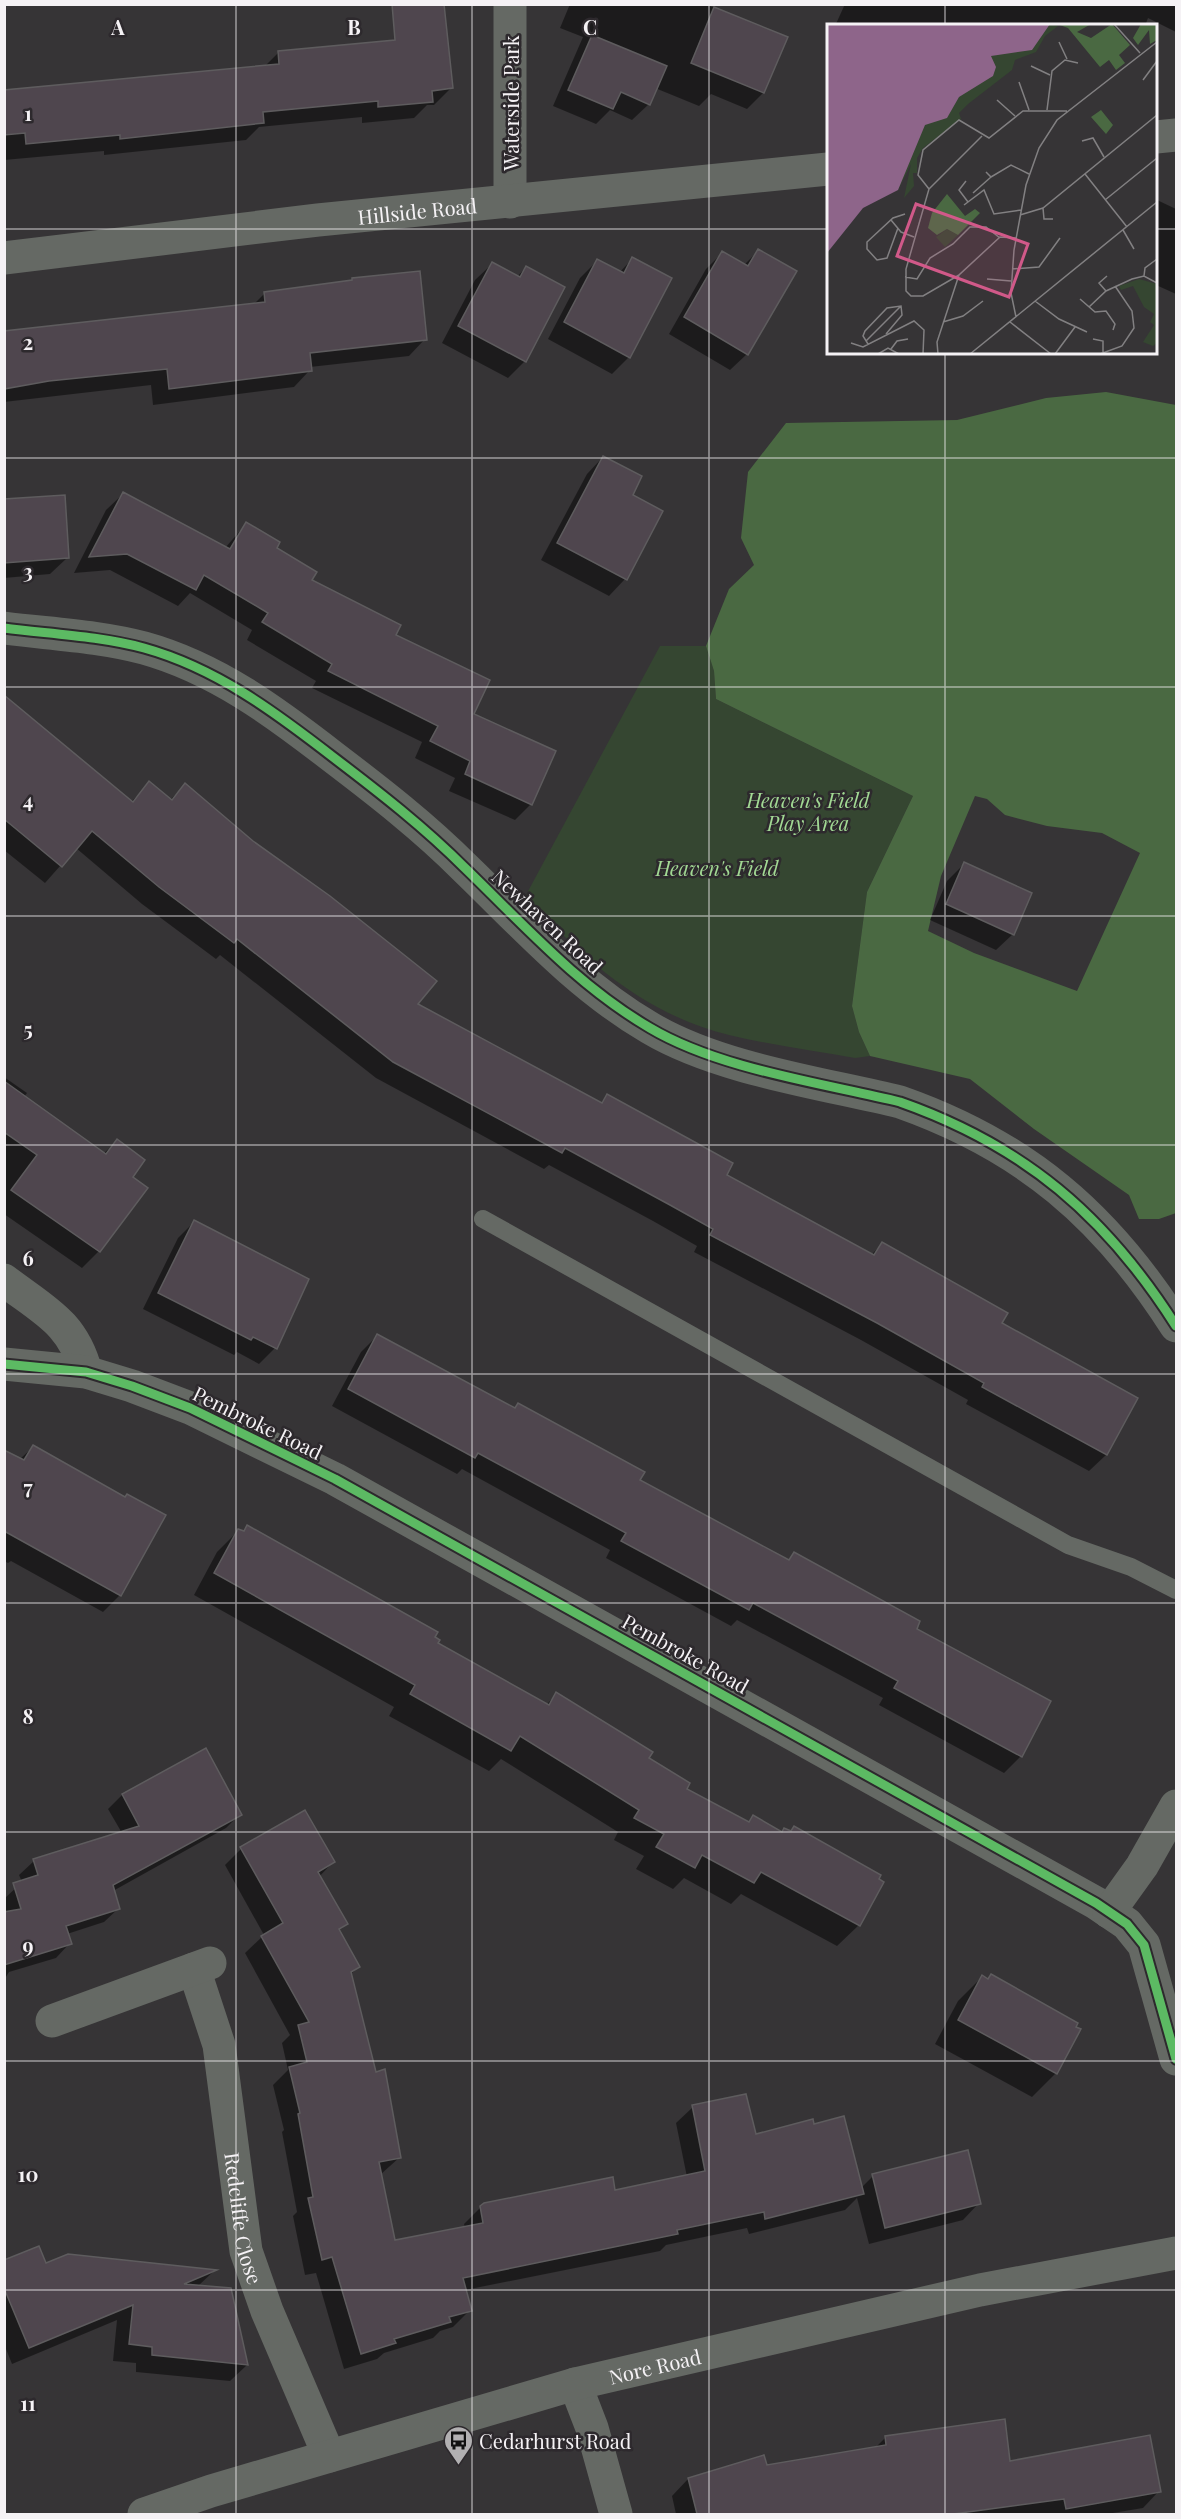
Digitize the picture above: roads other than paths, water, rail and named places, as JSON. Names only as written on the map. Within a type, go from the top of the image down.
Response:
[{"type":"street","name":"Waterside Park","points":[[510,4],[510,202]]},
{"type":"street","points":[[1157,137],[1176,135]]},
{"type":"street","name":"Hillside Road","points":[[4,258],[318,219],[510,202],[827,169]]},
{"type":"street","name":"Newhaven Road","points":[[4,628],[110,641],[143,648],[204,669],[237,687],[391,801],[465,867],[547,950],[580,979],[651,1029],[732,1062],[900,1102],[924,1110],[1005,1151],[1038,1172],[1073,1199],[1138,1271],[1176,1326]]},
{"type":"street","points":[[4,1280],[64,1326],[80,1350],[86,1372],[4,1364]]},
{"type":"street","name":"Pembroke Road","points":[[86,1372],[190,1408],[334,1479],[1109,1912],[1127,1924],[1144,1945],[1176,2059]]},
{"type":"street","points":[[1109,1912],[1142,1866],[1176,1806]]},
{"type":"street","name":"Redcliffe Close","points":[[52,2021],[202,1966],[219,2045],[246,2251],[267,2311],[329,2456]]},
{"type":"street","name":"Nore Road","points":[[144,2514],[329,2456],[575,2384],[980,2290],[1176,2253]]},
{"type":"street","points":[[575,2384],[592,2428],[616,2514]]},
{"type":"lane","points":[[483,1219],[1068,1545],[1131,1567],[1176,1590]]},
{"type":"place","name":"Cedarhurst Road","points":[[458,2466]]},
{"type":"park label","name":"Heaven's Field Play Area","points":[[808,810]]},
{"type":"park label","name":"Heaven's Field","points":[[717,867]]}]
